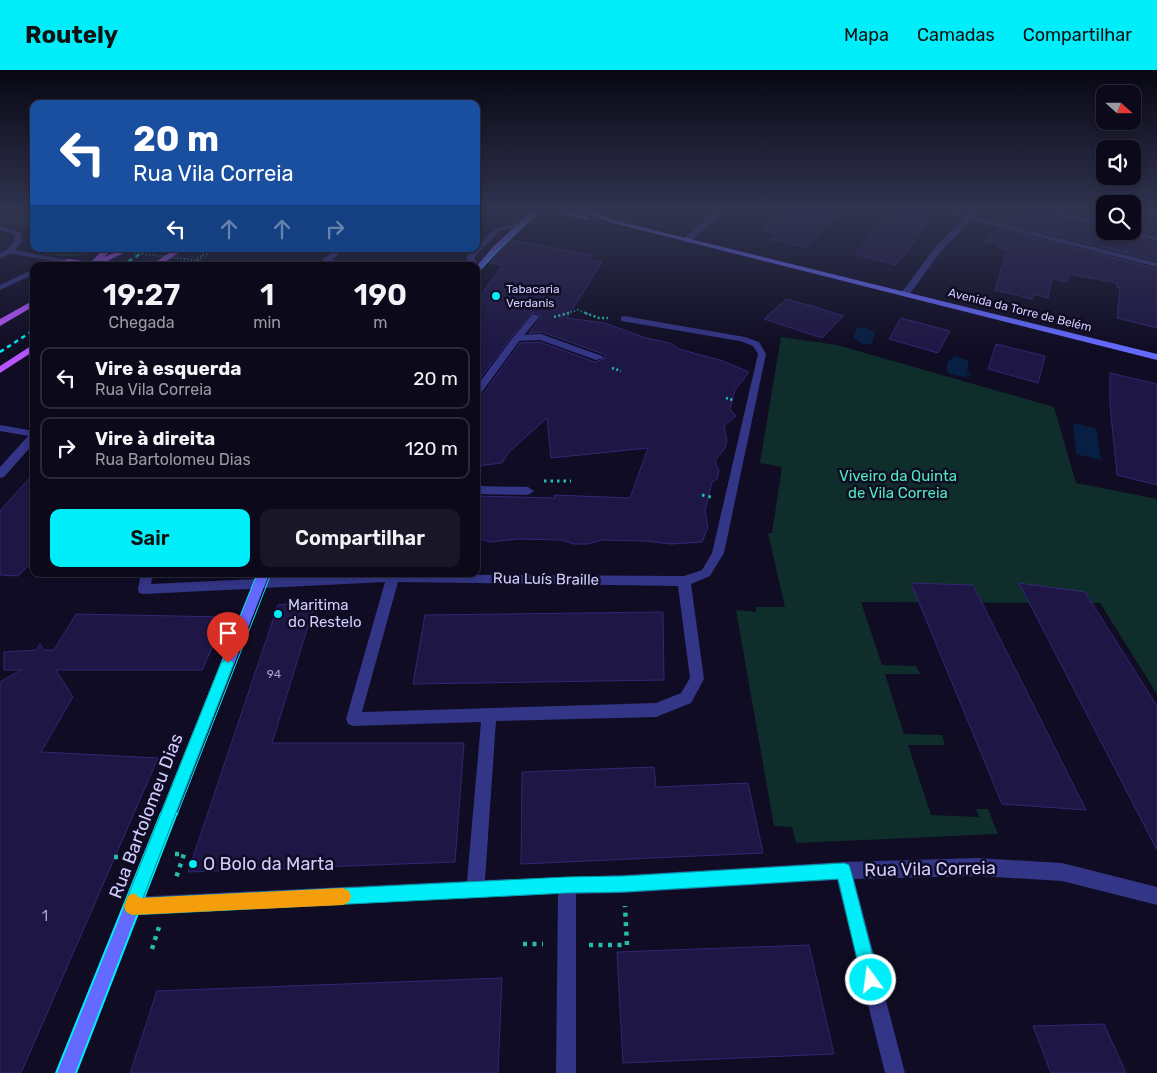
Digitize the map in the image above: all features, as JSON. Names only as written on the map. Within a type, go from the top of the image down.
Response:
[{"type":"main road","points":[[100,262],[114,256]]},
{"type":"main road","points":[[68,261],[73,262]]},
{"type":"main road","points":[[0,323],[30,304]]},
{"type":"main road","points":[[0,370],[30,350]]},
{"type":"street","points":[[38,256],[68,261]]},
{"type":"street","points":[[332,256],[326,261],[332,262]]},
{"type":"street","points":[[480,265],[489,256]]},
{"type":"street","name":"Avenida da Torre de Belém","points":[[751,256],[1157,357]]},
{"type":"street","points":[[905,294],[933,256]]},
{"type":"street","points":[[1124,256],[1157,264]]},
{"type":"street","points":[[0,288],[30,273]]},
{"type":"street","points":[[480,389],[517,338],[536,316]]},
{"type":"street","name":"Rua Luís Braille","points":[[452,577],[684,581],[706,572],[718,553],[762,354],[756,344],[742,339],[624,319]]},
{"type":"street","points":[[517,338],[540,336],[599,358]]},
{"type":"street","points":[[0,428],[30,434]]},
{"type":"street","points":[[0,474],[30,440]]},
{"type":"street","points":[[480,490],[528,491]]},
{"type":"street","name":"Rua Luís Braille","points":[[146,577],[144,589],[261,579],[350,577]]},
{"type":"street","points":[[394,577],[353,718],[656,710],[686,698],[697,680],[684,581]]},
{"type":"street","name":"Rua Bartolomeu Dias","points":[[66,1073],[261,579]]},
{"type":"street","points":[[475,890],[489,714]]},
{"type":"street","name":"Rua Vila Correia","points":[[132,906],[567,885],[624,884],[844,871],[978,867],[1062,872],[1157,896]]},
{"type":"street","points":[[844,871],[894,1073]]},
{"type":"street","points":[[566,1073],[567,885]]},
{"type":"path","points":[[160,256],[194,260],[200,256]]},
{"type":"path","points":[[196,261],[204,256]]},
{"type":"path","points":[[196,261],[203,262]]},
{"type":"path","points":[[536,316],[550,318],[578,310],[599,318]]},
{"type":"path","points":[[535,480],[570,481]]},
{"type":"path","points":[[523,944],[626,945],[624,884]]},
{"type":"green space","name":"Viveiro da Quinta de Vila Correia","points":[[781,337],[837,345],[1054,407],[1076,483],[1157,499],[1157,694],[1100,603],[861,602],[882,665],[916,666],[920,674],[885,674],[904,734],[942,735],[945,745],[908,745],[931,815],[979,817],[976,809],[988,809],[998,834],[796,843],[792,827],[774,826],[736,610],[756,612],[756,607],[785,607],[768,533],[772,533],[782,467],[760,463]]},
{"type":"water","points":[[864,327],[875,332],[872,344],[862,344],[853,337],[856,329]]},
{"type":"water","points":[[955,356],[969,361],[967,371],[972,375],[964,377],[948,373],[948,363]]},
{"type":"water","points":[[1073,423],[1096,428],[1101,460],[1076,454]]},
{"type":"building","points":[[497,256],[592,256],[592,260],[602,262],[567,318],[605,323],[646,338],[670,343],[679,349],[723,361],[749,372],[735,390],[730,409],[736,416],[724,426],[727,441],[725,448],[715,461],[719,471],[717,479],[712,482],[705,511],[708,527],[702,542],[671,544],[602,540],[588,544],[574,544],[561,540],[519,539],[490,542],[480,539],[480,496],[555,498],[554,495],[630,498],[648,448],[551,458],[547,418],[509,452],[502,463],[480,466],[480,397],[520,343],[540,342],[595,362],[606,358],[603,354],[542,332],[529,333],[542,316],[534,312],[513,335],[480,379],[480,296],[503,265],[490,263]]},
{"type":"building","points":[[862,256],[904,256],[895,265]]},
{"type":"building","points":[[1005,256],[1106,256],[1157,269],[1157,328],[1117,318],[1120,288],[1117,287],[1117,283],[1069,274],[1066,282],[1052,279],[1048,298],[1033,294],[1032,299],[995,290]]},
{"type":"building","points":[[1136,256],[1157,256],[1157,261]]},
{"type":"building","points":[[786,299],[843,316],[822,338],[764,319]]},
{"type":"building","points":[[901,318],[950,331],[938,353],[889,339]]},
{"type":"building","points":[[996,344],[1045,356],[1038,383],[988,369]]},
{"type":"building","points":[[1110,373],[1157,384],[1157,485],[1117,475],[1110,405]]},
{"type":"building","points":[[30,477],[30,564],[18,576],[0,575],[0,511]]},
{"type":"building","points":[[911,583],[973,585],[1086,810],[1002,804]]},
{"type":"building","points":[[1019,583],[1085,592],[1157,706],[1157,850]]},
{"type":"building","points":[[316,600],[272,743],[464,743],[455,862],[188,872],[278,605]]},
{"type":"building","points":[[663,612],[664,680],[413,684],[425,615]]},
{"type":"building","points":[[76,614],[226,617],[202,670],[56,670],[73,697],[41,752],[158,758],[21,1073],[0,1073],[0,682],[21,670],[4,670],[4,652],[36,650],[40,644],[44,650],[54,650]]},
{"type":"building","points":[[654,767],[656,787],[748,783],[763,853],[521,864],[522,772]]},
{"type":"building","points":[[809,945],[834,1054],[623,1063],[617,952]]},
{"type":"building","points":[[502,978],[498,1073],[130,1073],[157,991]]},
{"type":"building","points":[[1104,1024],[1126,1073],[1051,1073],[1033,1026]]},
{"type":"tram line","points":[[480,270],[493,256]]},
{"type":"tram line","points":[[160,815],[256,577]]},
{"type":"tram line","points":[[177,815],[270,577]]},
{"type":"tram line","points":[[56,1073],[161,813]]},
{"type":"tram line","points":[[76,1073],[177,813]]},
{"type":"railway","points":[[127,262],[137,256]]},
{"type":"railway","points":[[0,352],[30,333]]},
{"type":"slow traffic","points":[[134,901],[132,906],[343,896]]},
{"type":"place","name":"Tabacaria Verdanis","points":[[496,296]]},
{"type":"place","name":"Maritima do Restelo","points":[[278,614]]},
{"type":"place","name":"O Bolo da Marta","points":[[193,864]]},
{"type":"route","points":[[228,663],[132,906],[567,885],[624,884],[844,871],[871,980]]}]
